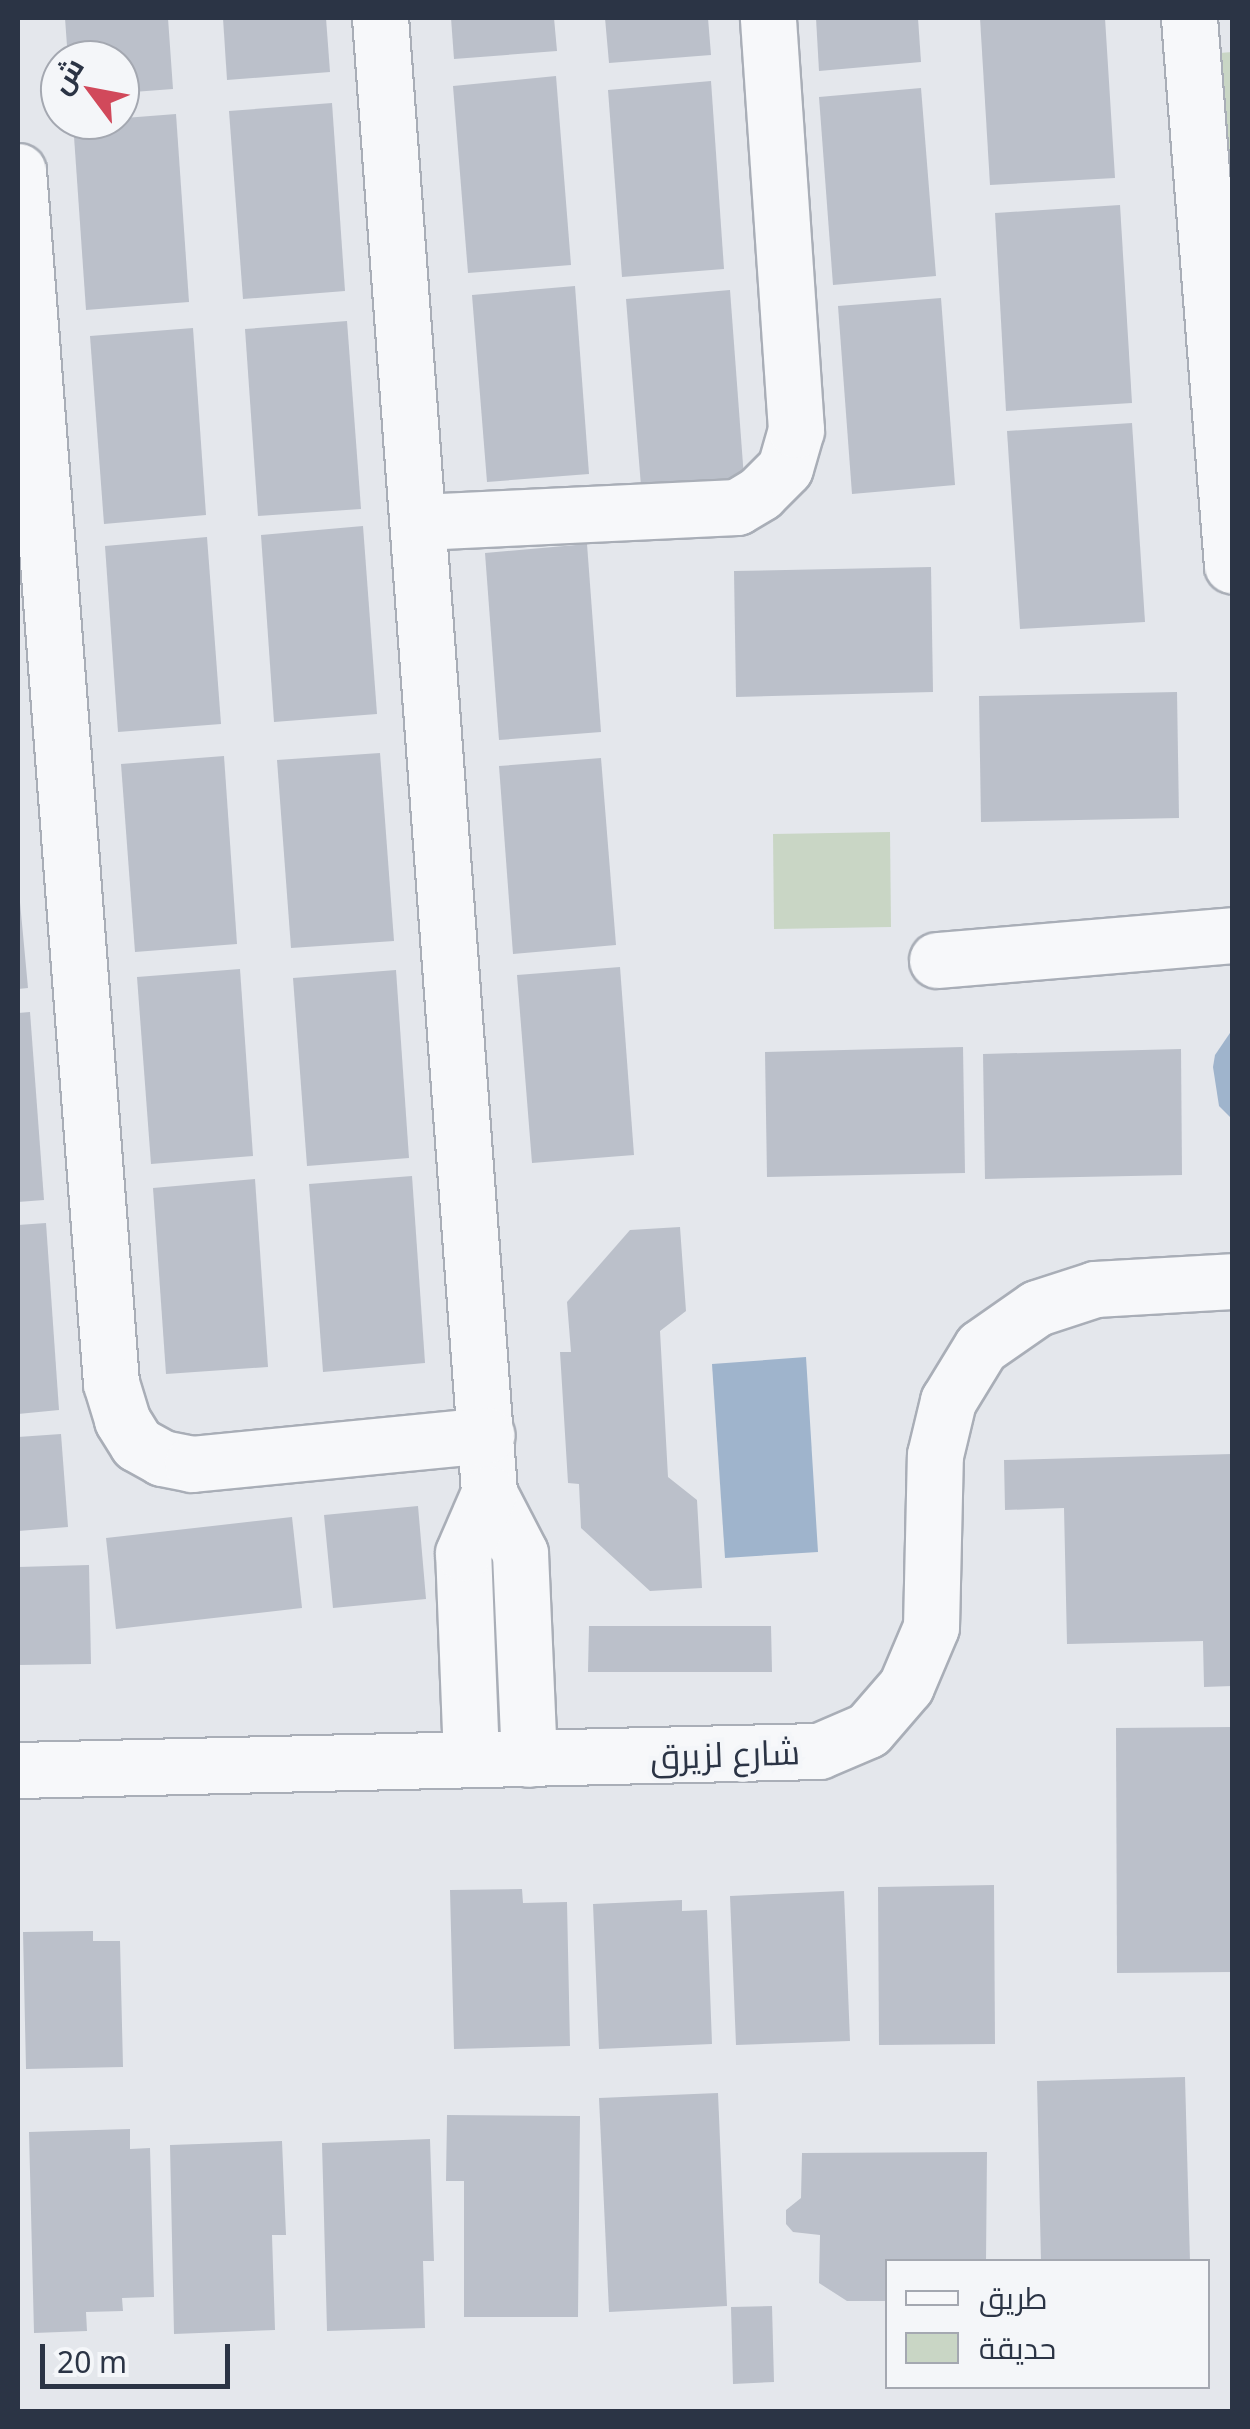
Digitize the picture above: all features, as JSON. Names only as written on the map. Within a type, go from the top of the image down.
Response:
[{"type":"street","points":[[380,18],[487,1435],[489,1493],[464,1554],[471,1758]]},
{"type":"street","points":[[420,522],[737,506],[760,493],[785,468],[796,430],[768,18]]},
{"type":"street","points":[[1189,18],[1232,565]]},
{"type":"street","points":[[18,171],[111,1383],[122,1420],[137,1444],[162,1458],[192,1464],[487,1435]]},
{"type":"street","points":[[937,960],[1232,936]]},
{"type":"street","name":"شارع لزيرق","points":[[18,1770],[819,1751],[868,1730],[906,1686],[931,1627],[936,1455],[948,1401],[981,1347],[1037,1308],[1095,1289],[1232,1281]]},
{"type":"street","points":[[489,1493],[520,1552],[530,1759]]},
{"type":"green space","points":[[1232,52],[1232,301],[1215,62],[1220,53]]},
{"type":"green space","points":[[890,832],[891,927],[774,929],[773,834]]},
{"type":"water","points":[[1232,1030],[1232,1119],[1219,1106],[1213,1067],[1215,1055]]},
{"type":"water","points":[[806,1357],[818,1552],[725,1558],[712,1364]]},
{"type":"building","points":[[65,18],[168,18],[173,89],[140,91],[140,40],[67,40]]},
{"type":"building","points":[[223,18],[326,18],[330,72],[227,80]]},
{"type":"building","points":[[451,18],[554,18],[557,51],[454,59]]},
{"type":"building","points":[[605,18],[708,18],[711,55],[609,63]]},
{"type":"building","points":[[816,18],[918,18],[921,62],[819,71]]},
{"type":"building","points":[[980,18],[1105,18],[1115,178],[990,185]]},
{"type":"building","points":[[556,76],[571,265],[468,273],[453,86]]},
{"type":"building","points":[[711,81],[724,269],[622,277],[608,90]]},
{"type":"building","points":[[921,88],[936,276],[833,285],[819,97]]},
{"type":"building","points":[[332,103],[345,291],[243,299],[229,111]]},
{"type":"building","points":[[176,114],[189,302],[86,310],[74,140],[140,140],[140,117]]},
{"type":"building","points":[[1120,205],[1132,403],[1006,411],[995,213]]},
{"type":"building","points":[[575,286],[589,474],[487,482],[472,295]]},
{"type":"building","points":[[730,290],[744,478],[641,486],[626,299]]},
{"type":"building","points":[[941,298],[955,485],[852,494],[838,306]]},
{"type":"building","points":[[347,321],[361,509],[258,516],[245,329]]},
{"type":"building","points":[[193,328],[206,515],[104,524],[90,336]]},
{"type":"building","points":[[1132,423],[1145,622],[1020,629],[1007,431]]},
{"type":"building","points":[[363,526],[377,714],[274,722],[261,535]]},
{"type":"building","points":[[207,537],[221,724],[118,732],[105,546]]},
{"type":"building","points":[[587,544],[601,732],[499,740],[485,553]]},
{"type":"building","points":[[931,567],[933,692],[736,697],[734,571]]},
{"type":"building","points":[[1177,692],[1179,818],[981,822],[979,696]]},
{"type":"building","points":[[380,753],[394,941],[291,948],[277,760]]},
{"type":"building","points":[[224,756],[237,944],[135,952],[121,764]]},
{"type":"building","points":[[601,758],[616,945],[513,954],[499,766]]},
{"type":"building","points":[[18,881],[28,988],[18,989]]},
{"type":"building","points":[[620,967],[634,1155],[532,1163],[517,975]]},
{"type":"building","points":[[240,969],[253,1156],[151,1164],[137,977]]},
{"type":"building","points":[[396,970],[409,1158],[307,1166],[293,978]]},
{"type":"building","points":[[30,1012],[44,1200],[18,1202],[18,1013]]},
{"type":"building","points":[[963,1047],[965,1173],[767,1177],[765,1052]]},
{"type":"building","points":[[1181,1049],[1182,1175],[985,1179],[983,1054]]},
{"type":"building","points":[[412,1176],[425,1363],[323,1372],[309,1184]]},
{"type":"building","points":[[255,1179],[268,1367],[166,1374],[153,1188]]},
{"type":"building","points":[[46,1223],[59,1410],[18,1414],[18,1225]]},
{"type":"building","points":[[680,1227],[686,1311],[660,1331],[668,1477],[697,1500],[702,1588],[650,1591],[581,1528],[579,1484],[568,1483],[560,1352],[571,1352],[567,1302],[630,1230]]},
{"type":"building","points":[[61,1434],[68,1527],[18,1531],[18,1437]]},
{"type":"building","points":[[1232,1454],[1232,1686],[1204,1687],[1203,1641],[1067,1644],[1064,1508],[1005,1510],[1004,1460]]},
{"type":"building","points":[[418,1506],[426,1599],[333,1608],[324,1515]]},
{"type":"building","points":[[292,1517],[302,1608],[116,1629],[106,1538]]},
{"type":"building","points":[[89,1565],[91,1664],[18,1665],[18,1567]]},
{"type":"building","points":[[589,1626],[771,1626],[772,1672],[588,1672]]},
{"type":"building","points":[[1232,1727],[1232,1972],[1117,1973],[1116,1728]]},
{"type":"building","points":[[994,1885],[995,2044],[879,2045],[878,1887]]},
{"type":"building","points":[[522,1889],[523,1903],[567,1902],[570,2046],[454,2049],[450,1890]]},
{"type":"building","points":[[844,1891],[850,2041],[736,2045],[730,1896]]},
{"type":"building","points":[[682,1900],[682,1911],[707,1910],[712,2044],[599,2049],[593,1904]]},
{"type":"building","points":[[93,1931],[93,1941],[120,1941],[123,2067],[26,2069],[23,1932]]},
{"type":"building","points":[[1185,2077],[1190,2259],[1041,2259],[1037,2081]]},
{"type":"building","points":[[718,2093],[727,2306],[609,2312],[599,2098]]},
{"type":"building","points":[[447,2115],[580,2116],[578,2317],[464,2317],[464,2181],[446,2181]]},
{"type":"building","points":[[130,2129],[130,2149],[150,2148],[154,2297],[122,2298],[123,2311],[86,2312],[87,2331],[34,2333],[29,2132]]},
{"type":"building","points":[[430,2139],[434,2261],[423,2261],[425,2328],[327,2331],[322,2143]]},
{"type":"building","points":[[282,2141],[286,2235],[272,2235],[275,2330],[174,2334],[170,2145]]},
{"type":"building","points":[[987,2152],[986,2259],[885,2259],[885,2301],[847,2301],[819,2283],[820,2235],[793,2232],[786,2224],[786,2210],[801,2198],[802,2153]]},
{"type":"building","points":[[772,2306],[774,2382],[733,2384],[731,2307]]}]
